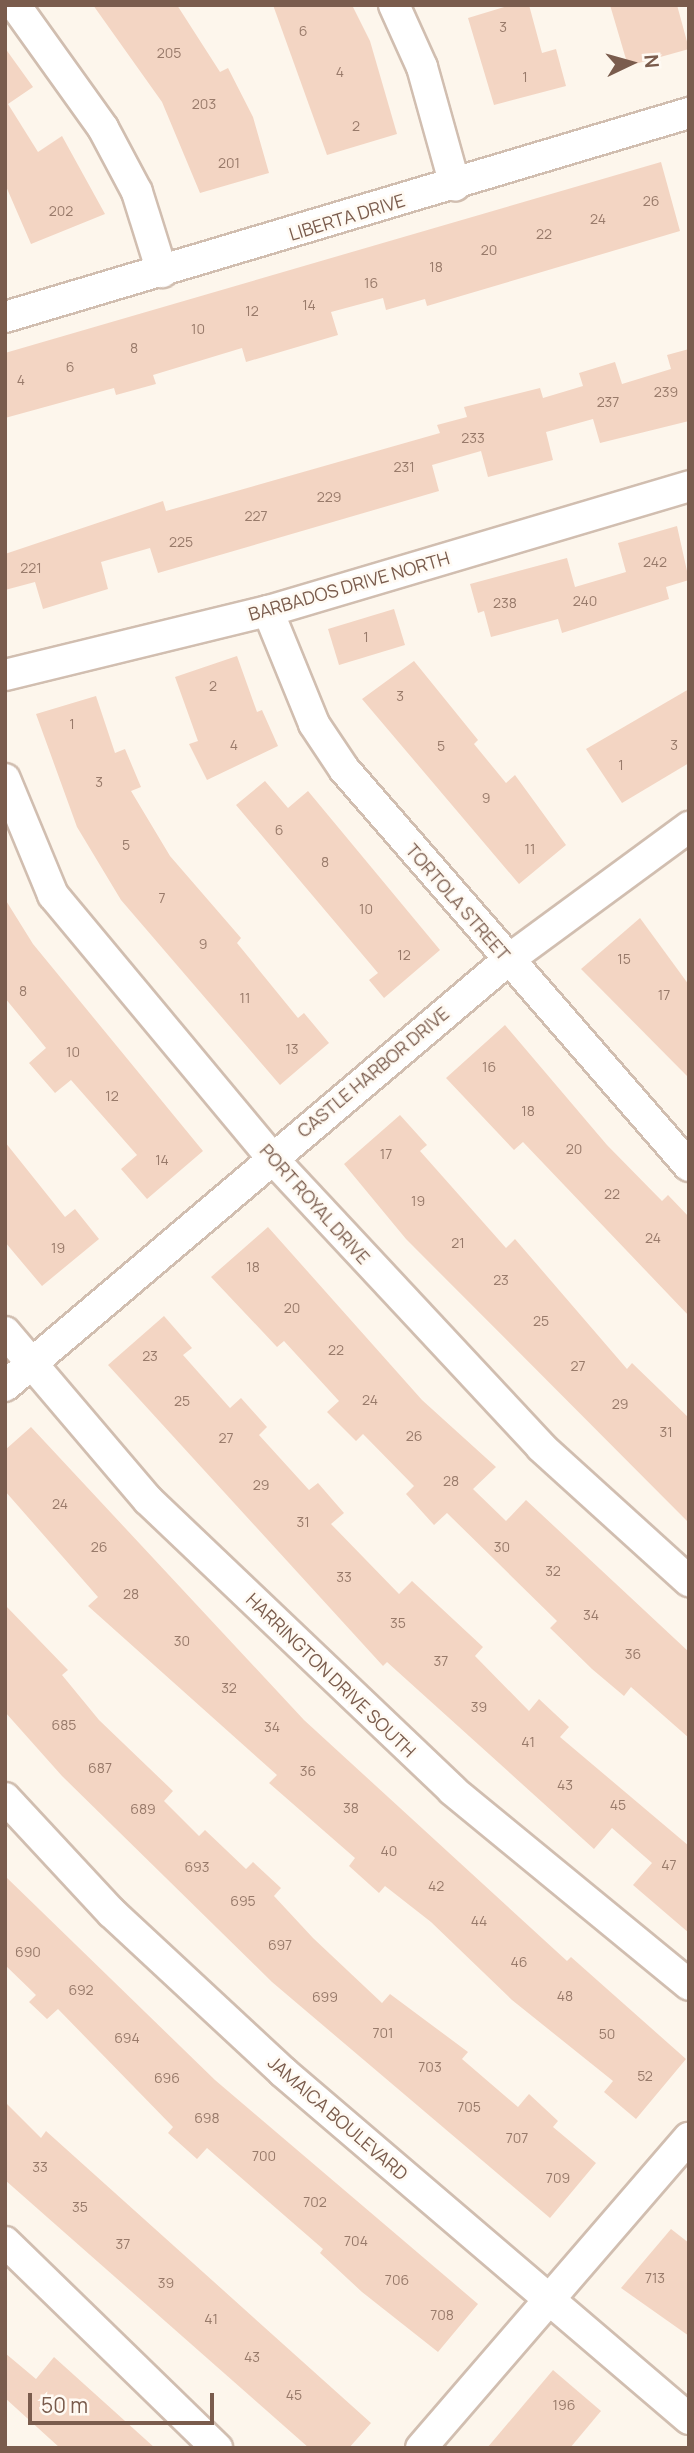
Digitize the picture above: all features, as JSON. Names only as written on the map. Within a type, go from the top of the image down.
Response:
[{"type":"street","points":[[15,5],[103,128],[137,192],[162,272]]},
{"type":"street","points":[[394,5],[422,67],[455,185]]},
{"type":"street","name":"LIBERTA DRIVE","points":[[5,317],[455,185],[689,113]]},
{"type":"street","name":"BARBADOS DRIVE NORTH","points":[[5,675],[268,611],[689,486]]},
{"type":"street","name":"TORTOLA STREET","points":[[268,611],[314,724],[344,769],[689,1166]]},
{"type":"street","name":"PORT ROYAL DRIVE","points":[[5,779],[53,895],[271,1157],[541,1447],[689,1581]]},
{"type":"street","name":"CASTLE HARBOR DRIVE","points":[[5,1386],[271,1157],[508,960],[689,827]]},
{"type":"street","name":"HARRINGTON DRIVE SOUTH","points":[[5,1332],[148,1500],[444,1781],[689,1985]]},
{"type":"street","name":"JAMAICA BOULEVARD","points":[[5,1798],[112,1913],[283,2073],[689,2419]]},
{"type":"street","points":[[421,2448],[689,2138]]},
{"type":"street","points":[[5,2242],[217,2448]]},
{"type":"building","points":[[93,5],[177,5],[220,72],[228,68],[253,117],[269,173],[200,193],[162,102]]},
{"type":"building","points":[[273,5],[352,5],[370,41],[397,134],[327,155]]},
{"type":"building","points":[[511,5],[529,5],[542,53],[556,49],[566,86],[494,105],[468,18]]},
{"type":"building","points":[[610,5],[677,5],[689,49],[628,66]]},
{"type":"building","points":[[5,48],[33,87],[8,104],[38,152],[62,136],[105,214],[31,244],[5,184]]},
{"type":"building","points":[[661,162],[680,231],[427,306],[425,299],[386,310],[383,298],[331,312],[338,335],[246,362],[242,348],[153,375],[156,384],[116,395],[114,388],[5,418],[5,353]]},
{"type":"building","points":[[689,349],[689,421],[600,443],[593,419],[546,432],[553,460],[488,477],[481,451],[432,465],[439,491],[158,573],[150,548],[101,562],[108,589],[43,609],[35,582],[5,590],[5,554],[163,501],[166,511],[440,433],[437,425],[467,417],[464,407],[540,388],[543,398],[583,386],[579,373],[615,362],[622,384],[671,369],[667,355]]},
{"type":"building","points":[[677,526],[689,580],[666,587],[669,599],[562,633],[558,619],[491,637],[484,611],[478,613],[470,584],[567,558],[575,587],[626,572],[618,543]]},
{"type":"building","points":[[394,609],[405,645],[339,665],[328,629]]},
{"type":"building","points":[[237,656],[257,712],[262,710],[278,746],[207,780],[189,744],[198,741],[175,677]]},
{"type":"building","points":[[414,661],[478,740],[474,744],[506,783],[515,775],[566,845],[519,884],[362,699]]},
{"type":"building","points":[[689,689],[689,763],[622,803],[586,749]]},
{"type":"building","points":[[96,696],[115,753],[125,749],[141,787],[131,791],[170,856],[241,938],[237,943],[298,1018],[304,1013],[329,1043],[280,1085],[121,900],[77,827],[36,714]]},
{"type":"building","points":[[265,781],[288,808],[308,791],[440,950],[384,998],[369,980],[378,973],[236,805]]},
{"type":"building","points":[[5,899],[33,944],[203,1151],[147,1199],[121,1169],[137,1155],[71,1080],[55,1093],[29,1063],[46,1048],[5,998]]},
{"type":"building","points":[[640,918],[689,985],[689,1078],[581,969]]},
{"type":"building","points":[[505,1025],[607,1145],[662,1201],[668,1195],[689,1217],[689,1316],[523,1142],[514,1150],[446,1078]]},
{"type":"building","points":[[400,1115],[427,1145],[420,1151],[506,1248],[515,1239],[627,1369],[632,1363],[689,1418],[689,1523],[406,1239],[344,1164]]},
{"type":"building","points":[[5,1142],[65,1217],[75,1209],[99,1239],[42,1286],[5,1242]]},
{"type":"building","points":[[268,1227],[422,1400],[496,1467],[473,1489],[506,1521],[526,1500],[689,1652],[689,1738],[631,1687],[624,1696],[592,1669],[550,1628],[557,1621],[447,1513],[434,1525],[406,1494],[414,1486],[363,1434],[356,1441],[327,1412],[339,1401],[284,1341],[277,1347],[211,1277]]},
{"type":"building","points":[[164,1316],[192,1348],[183,1355],[230,1408],[241,1398],[267,1427],[259,1435],[309,1490],[318,1483],[344,1513],[331,1524],[399,1594],[412,1581],[483,1647],[475,1656],[529,1711],[539,1699],[569,1727],[560,1737],[689,1846],[689,1933],[633,1885],[652,1863],[612,1828],[594,1849],[387,1662],[383,1666],[108,1365]]},
{"type":"building","points":[[31,1427],[304,1720],[567,1961],[571,1957],[686,2059],[636,2119],[604,2092],[613,2081],[512,2000],[431,1922],[385,1886],[379,1893],[349,1866],[355,1858],[269,1783],[277,1775],[88,1606],[98,1597],[5,1491],[5,1450]]},
{"type":"building","points":[[5,1605],[68,1670],[62,1675],[99,1720],[173,1791],[164,1801],[199,1836],[205,1830],[246,1869],[253,1862],[281,1888],[274,1896],[313,1938],[382,2003],[390,1994],[468,2052],[462,2059],[518,2107],[529,2094],[558,2121],[553,2127],[596,2163],[550,2218],[272,1982],[62,1776],[5,1712]]},
{"type":"building","points":[[5,1876],[215,2080],[478,2304],[438,2352],[362,2292],[320,2253],[323,2249],[207,2148],[197,2159],[168,2133],[173,2127],[58,2009],[47,2019],[29,2002],[36,1995],[5,1965]]},
{"type":"building","points":[[5,2102],[41,2138],[46,2131],[371,2423],[349,2448],[309,2448],[5,2180]]},
{"type":"building","points":[[671,2229],[689,2243],[689,2336],[621,2288]]},
{"type":"building","points":[[5,2353],[36,2379],[54,2357],[155,2448],[60,2448],[5,2398]]},
{"type":"building","points":[[553,2370],[601,2411],[570,2448],[487,2448]]}]
